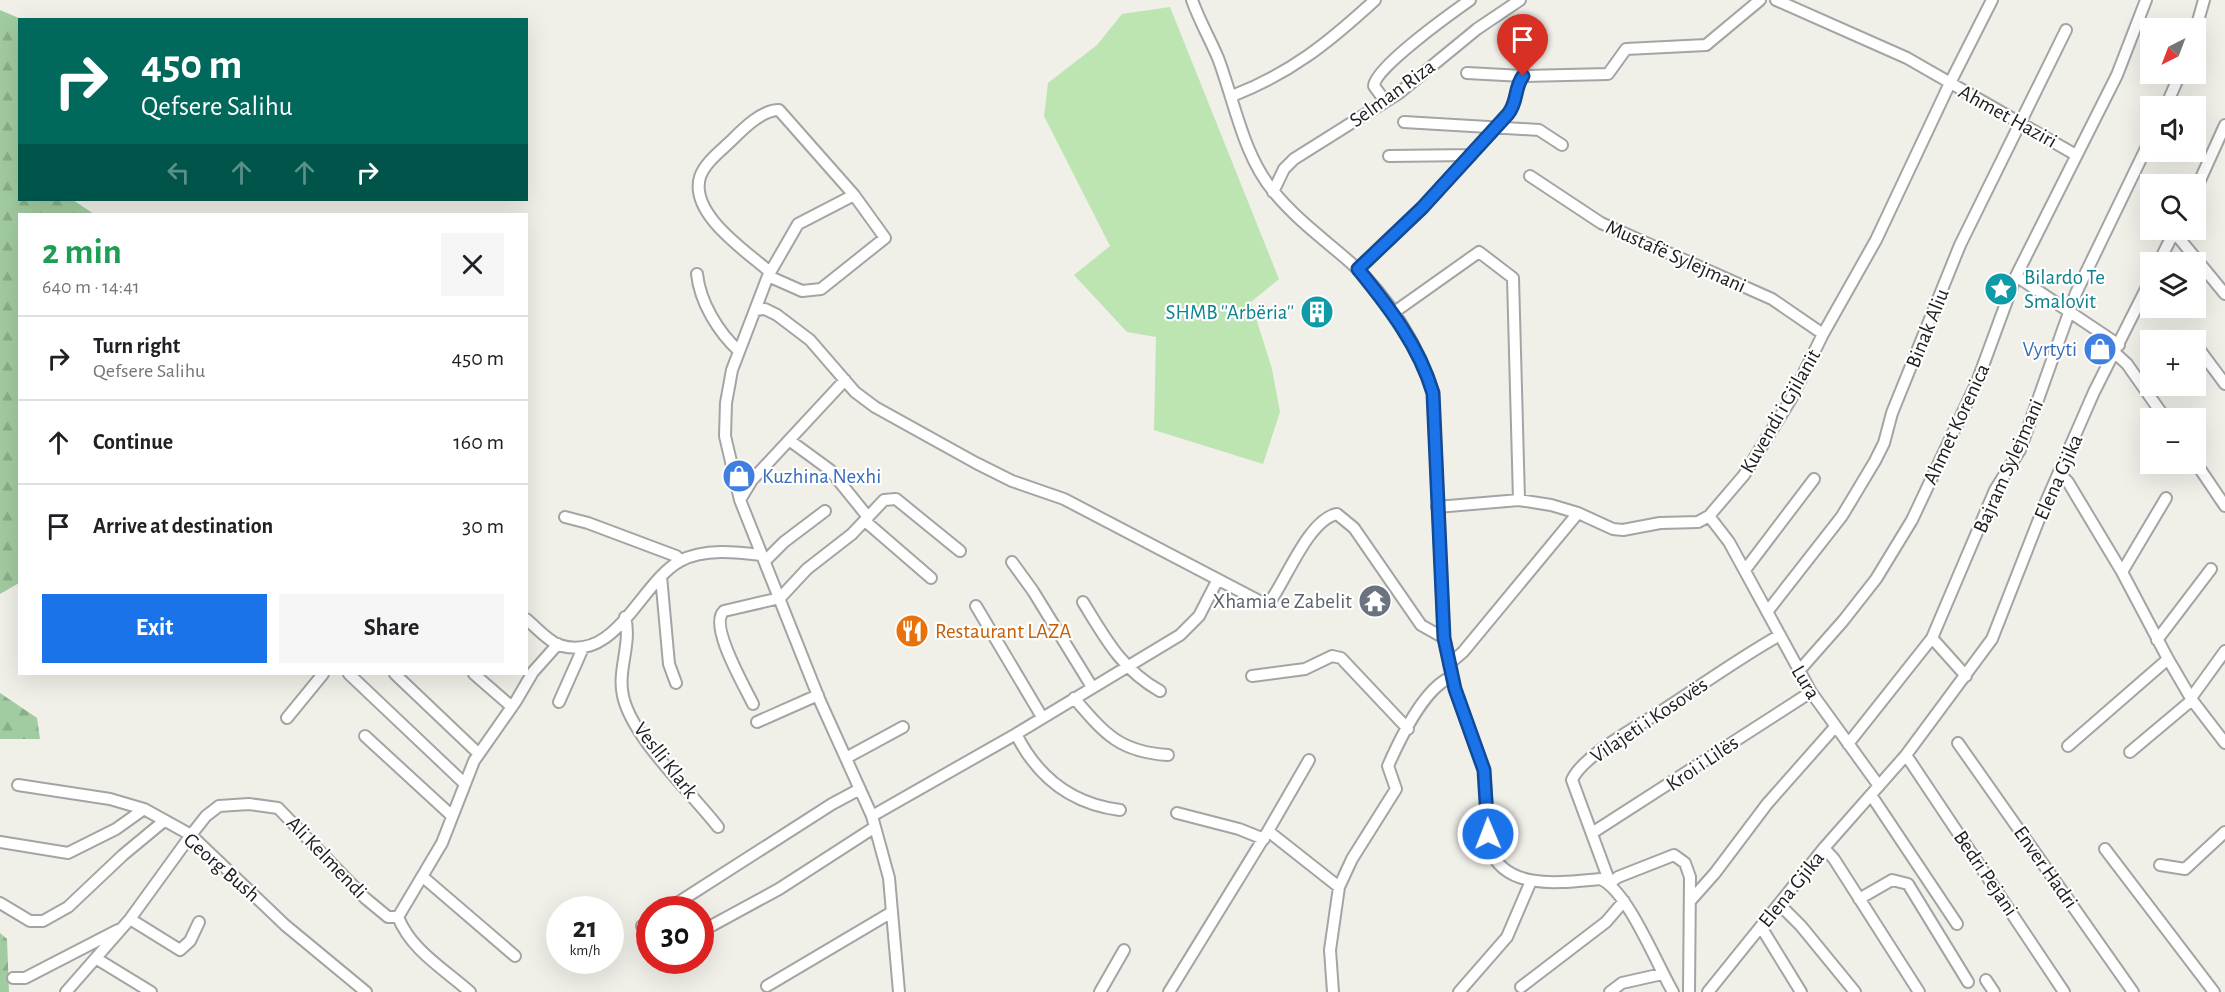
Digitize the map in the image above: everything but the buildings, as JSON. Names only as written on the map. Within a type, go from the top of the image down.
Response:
[{"type":"street","points":[[1232,96],[1263,84],[1299,64],[1374,0]]},
{"type":"street","points":[[1385,101],[1374,86],[1378,76],[1409,46],[1470,0]]},
{"type":"street","name":"Selman Riza","points":[[1273,192],[1284,170],[1294,159],[1415,81],[1477,29],[1520,0]]},
{"type":"street","points":[[1467,73],[1523,76],[1608,74],[1626,49],[1706,45],[1761,0]]},
{"type":"street","points":[[1776,0],[1907,58],[1950,83]]},
{"type":"street","name":"Kuvendi i Gjilanit","points":[[1710,516],[1744,475],[1763,446],[1876,240],[1992,0]]},
{"type":"street","name":"Ahmet Haziri","points":[[1950,83],[2076,154],[2117,75],[2146,0]]},
{"type":"street","points":[[2199,18],[2204,0]]},
{"type":"street","points":[[1196,1],[1251,154],[1273,192],[1298,218],[1358,269],[1393,313],[1419,359],[1433,393],[1444,638],[1452,677],[1484,770],[1490,849],[1494,860],[1506,870],[1531,881],[1600,879],[1610,883]]},
{"type":"street","name":"Binak Aliu","points":[[1767,612],[1842,516],[1875,461],[1884,442],[1892,412],[1960,245],[2066,30]]},
{"type":"street","points":[[1358,269],[1422,208],[1508,114],[1515,105],[1519,81],[1523,76]]},
{"type":"street","points":[[773,110],[779,110],[854,195],[884,233],[882,242],[821,288],[802,291],[769,274],[706,213],[698,192],[700,177],[708,164],[749,123],[773,110]]},
{"type":"street","points":[[1404,122],[1539,130],[1562,145]]},
{"type":"street","points":[[2203,174],[2225,127]]},
{"type":"street","name":"Ahmet Korenica","points":[[1798,672],[1876,579],[1912,520],[1977,382],[2016,276],[2076,154]]},
{"type":"street","points":[[1389,156],[1471,155]]},
{"type":"street","name":"Bajram Sylejmani","points":[[1848,744],[1932,638],[1945,601],[1971,552],[1995,490],[2020,450],[2070,311],[2109,220],[2140,159]]},
{"type":"street","name":"Mustafë Sylejmani","points":[[1530,176],[1601,223],[1772,299],[1823,334]]},
{"type":"street","points":[[854,195],[803,219],[769,274],[739,351],[726,403],[725,436],[740,500],[818,695],[874,821],[889,878],[899,992]]},
{"type":"street","points":[[2182,240],[2225,294]]},
{"type":"street","points":[[1393,313],[1479,252],[1513,278],[1519,500]]},
{"type":"street","points":[[697,274],[701,291],[716,324],[739,351]]},
{"type":"street","points":[[2016,276],[2070,311],[2117,349],[2158,408]]},
{"type":"street","name":"Elena Gjika","points":[[1708,992],[1824,849],[1906,755],[1992,639],[2045,504],[2094,392],[2140,302]]},
{"type":"street","points":[[755,310],[771,312],[801,333],[845,380],[875,407],[1012,481],[1064,499],[1217,581],[1268,602],[1317,526],[1330,515],[1337,514],[1353,528],[1421,625],[1444,638]]},
{"type":"street","points":[[2206,358],[2225,384]]},
{"type":"street","points":[[740,500],[752,480],[845,380]]},
{"type":"street","points":[[789,440],[830,470],[866,519],[931,578]]},
{"type":"street","points":[[2060,474],[2068,482],[2122,572],[2157,640],[2192,699],[2225,742]]},
{"type":"street","points":[[2203,474],[2225,506]]},
{"type":"street","points":[[1745,570],[1814,479]]},
{"type":"street","points":[[2122,572],[2166,498]]},
{"type":"street","points":[[753,704],[736,671],[721,632],[721,614],[780,598],[807,569],[866,519],[884,500],[896,500],[960,551]]},
{"type":"street","points":[[1437,507],[1519,500],[1551,505],[1578,513],[1612,529],[1623,530],[1660,523],[1698,522],[1710,516]]},
{"type":"street","points":[[528,621],[558,644],[583,648],[604,639],[661,576],[681,560],[729,552],[764,558],[825,511]]},
{"type":"street","points":[[1449,663],[1463,652],[1578,513]]},
{"type":"street","name":"Lura","points":[[1710,516],[1729,542],[1745,570],[1810,692],[1879,786]]},
{"type":"street","points":[[565,517],[588,523],[676,556],[681,560]]},
{"type":"street","points":[[1012,562],[1033,591],[1092,687]]},
{"type":"street","points":[[2157,640],[2211,569]]},
{"type":"street","points":[[661,576],[669,664],[676,683]]},
{"type":"street","points":[[714,924],[779,889],[874,821],[1180,634],[1199,616],[1217,581]]},
{"type":"street","points":[[1083,602],[1125,666],[1140,680],[1160,691]]},
{"type":"street","points":[[976,606],[1042,717]]},
{"type":"street","name":"Veslli Klark","points":[[625,618],[627,649],[622,675],[622,695],[627,710],[660,759],[718,827]]},
{"type":"street","name":"Vilajeti i Kosovës","points":[[1592,834],[1574,792],[1572,780],[1574,773],[1623,735],[1744,655],[1780,635]]},
{"type":"street","points":[[1932,638],[1966,676]]},
{"type":"street","points":[[470,992],[420,949],[406,934],[398,917],[442,843],[464,783],[479,754],[533,672],[558,644]]},
{"type":"street","points":[[559,702],[583,648]]},
{"type":"street","points":[[2130,752],[2192,699],[2225,651]]},
{"type":"street","points":[[1252,676],[1305,669],[1332,656],[1341,658],[1408,729]]},
{"type":"street","points":[[2068,746],[2168,659]]},
{"type":"street","points":[[287,718],[322,675]]},
{"type":"street","points":[[350,675],[464,783]]},
{"type":"street","points":[[396,675],[479,754]]},
{"type":"street","points":[[475,675],[512,707]]},
{"type":"street","points":[[1333,992],[1330,950],[1340,887],[1352,859],[1396,789],[1388,766],[1408,729],[1435,688],[1452,677]]},
{"type":"street","name":"Kroi i Lilës","points":[[1592,834],[1810,692]]},
{"type":"street","points":[[757,722],[818,695]]},
{"type":"street","points":[[1074,698],[1106,733],[1122,746],[1146,754],[1168,755]]},
{"type":"street","points":[[846,758],[903,727]]},
{"type":"street","points":[[1691,900],[1715,873],[1767,804],[1835,727]]},
{"type":"street","points":[[1016,734],[1025,752],[1060,789],[1080,801],[1120,810]]},
{"type":"street","points":[[365,736],[451,815]]},
{"type":"street","name":"Enver Hadri","points":[[1958,743],[2133,992]]},
{"type":"street","name":"Bedri Pejani","points":[[1906,755],[2064,992]]},
{"type":"street","points":[[1169,992],[1266,835],[1309,760]]},
{"type":"street","name":"Georg Bush","points":[[18,785],[110,799],[144,808],[191,835],[301,939],[366,992]]},
{"type":"street","points":[[688,896],[832,804],[860,789]]},
{"type":"street","points":[[1871,795],[1957,924]]},
{"type":"street","name":"Ali Kelmendi","points":[[66,992],[130,919],[206,816],[219,806],[249,804],[278,808],[365,898],[388,917],[398,917]]},
{"type":"street","points":[[0,842],[68,854],[116,829],[144,808]]},
{"type":"street","points":[[1178,813],[1266,835],[1340,887]]},
{"type":"street","points":[[0,903],[30,921],[43,921],[68,907],[123,855],[164,821]]},
{"type":"street","points":[[2160,865],[2185,869],[2225,832]]},
{"type":"street","points":[[1592,834],[1610,883],[1624,901],[1672,992]]},
{"type":"street","points":[[1824,849],[1834,859],[1919,992]]},
{"type":"street","points":[[2105,849],[2214,992]]},
{"type":"street","points":[[1610,883],[1618,877],[1674,855],[1685,863],[1690,877],[1691,900],[1689,992]]},
{"type":"street","points":[[423,877],[515,956]]},
{"type":"street","points":[[1859,899],[1892,880],[1908,884],[1968,982]]},
{"type":"street","points":[[1459,992],[1507,937],[1531,881]]},
{"type":"street","points":[[1521,987],[1606,922],[1624,901]]},
{"type":"street","points":[[1779,904],[1801,926],[1855,992]]},
{"type":"street","points":[[768,986],[799,965],[892,912]]},
{"type":"street","points":[[130,919],[180,950],[190,941],[199,922]]},
{"type":"street","points":[[1761,927],[1801,992]]},
{"type":"street","name":"Ali Kelmendi","points":[[13,978],[25,978],[121,928]]},
{"type":"street","points":[[1100,992],[1124,950]]},
{"type":"street","points":[[97,959],[151,992]]},
{"type":"street","points":[[1610,992],[1622,982],[1662,974]]},
{"type":"street","points":[[1986,980],[1994,992]]},
{"type":"green space","points":[[1170,7],[1279,279],[1251,302],[1272,369],[1280,412],[1263,464],[1154,430],[1156,337],[1127,332],[1074,275],[1110,246],[1044,116],[1048,83],[1097,45],[1122,14]]},
{"type":"green space","points":[[0,10],[19,18],[18,201],[74,201],[92,213],[18,213],[18,584],[0,594]]},
{"type":"green space","points":[[0,693],[37,718],[40,739],[0,739]]},
{"type":"green space","points":[[0,933],[7,939],[9,992],[0,992]]},
{"type":"place","name":"Bilardo Te Smalovit","points":[[2001,289]]},
{"type":"place","name":"SHMB ''Arbëria''","points":[[1317,312]]},
{"type":"place","name":"Vyrtyti","points":[[2100,349]]},
{"type":"place","name":"Kuzhina Nexhi","points":[[739,476]]},
{"type":"place","name":"Xhamia e Zabelit","points":[[1375,601]]},
{"type":"place","name":"Restaurant LAZA","points":[[912,631]]},
{"type":"route","points":[[1488,834],[1484,770],[1455,689],[1444,638],[1433,393],[1428,377],[1406,333],[1386,303],[1358,269],[1422,208],[1508,114],[1515,105],[1519,81],[1523,76]]}]
